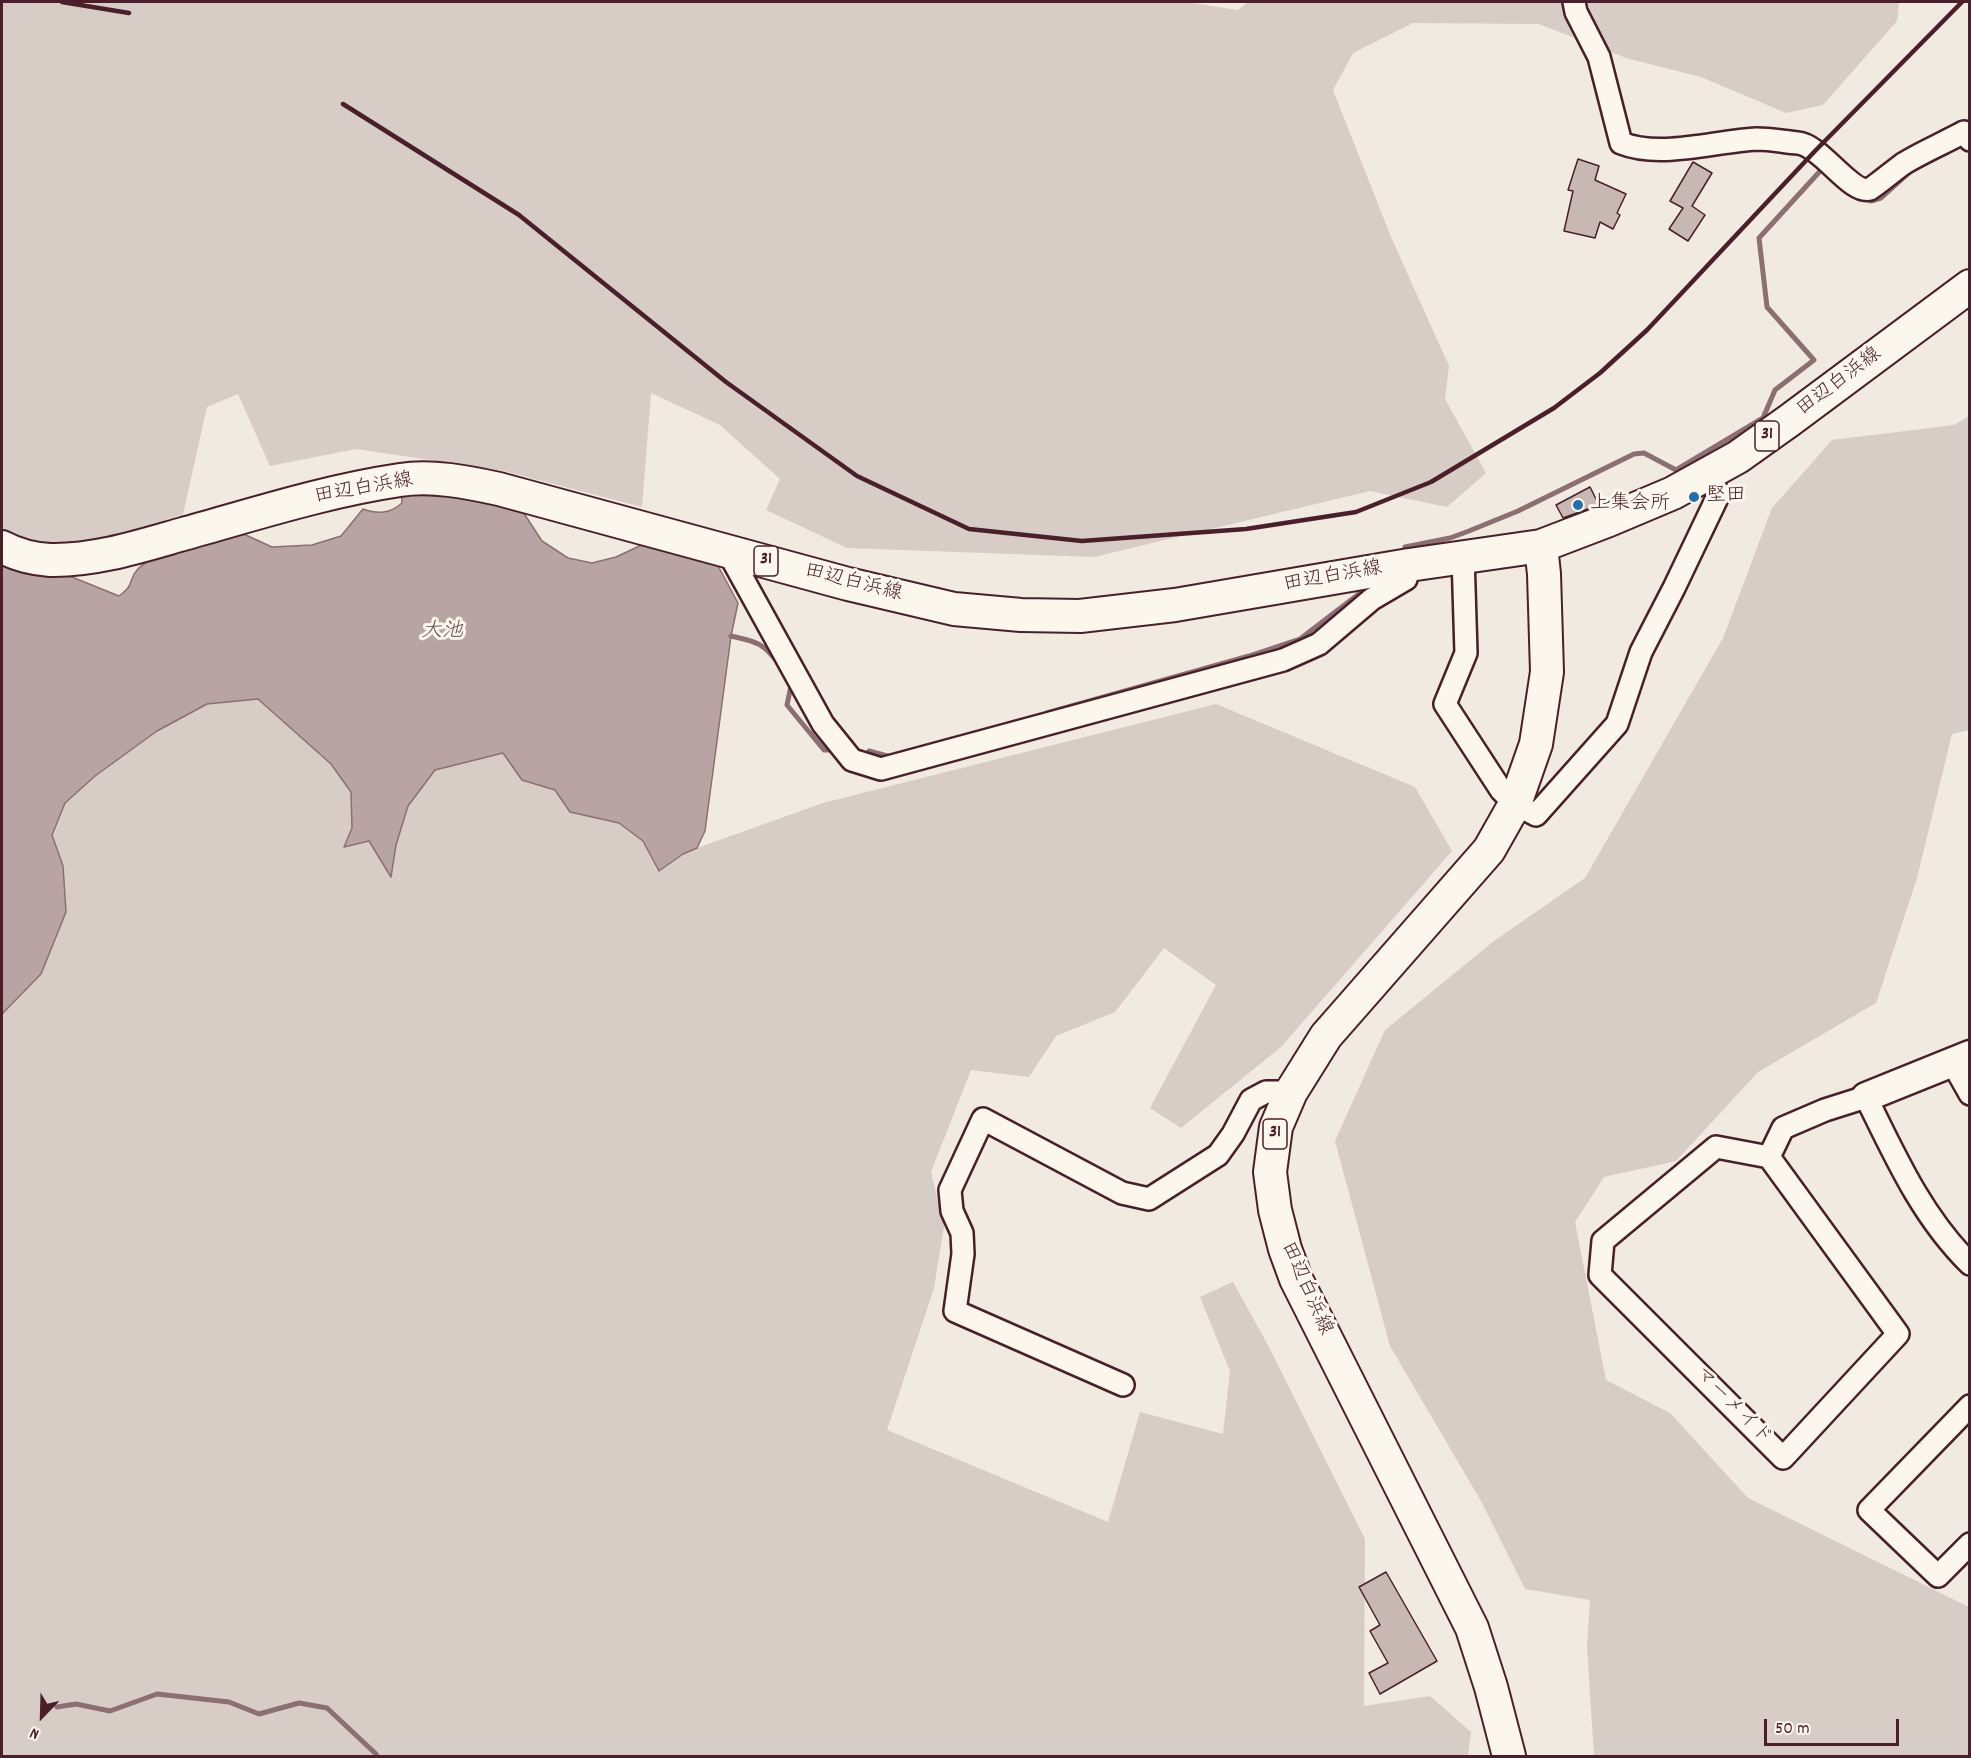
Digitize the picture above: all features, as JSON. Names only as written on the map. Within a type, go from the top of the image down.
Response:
[{"type":"main road","name":"田辺白浜線","points":[[2,547],[11,552],[48,560],[88,556],[134,548],[340,490],[403,480],[456,480],[499,489],[848,584],[954,609],[1021,615],[1080,616],[1175,605],[1463,556],[1541,546],[1652,502],[1711,473],[1790,420],[1970,286]]},
{"type":"main road","name":"田辺白浜線","points":[[1509,1756],[1491,1686],[1472,1629],[1296,1279],[1275,1210],[1270,1172],[1276,1127],[1291,1092],[1326,1036],[1489,850],[1515,804],[1536,744],[1547,672],[1541,546]]},
{"type":"street","points":[[1574,2],[1576,12],[1599,57],[1621,143],[1633,148],[1648,150],[1758,139],[1805,143],[1843,177],[1862,189],[1870,189],[1905,163],[1964,132],[1968,139]]},
{"type":"street","points":[[1463,556],[1466,653],[1445,704],[1501,790],[1515,804],[1536,815],[1617,724],[1641,652],[1718,496],[1711,473]]},
{"type":"street","points":[[730,551],[733,561],[823,724],[852,760],[881,769],[1283,660],[1319,644],[1372,599],[1406,579],[1409,565]]},
{"type":"street","points":[[1769,1157],[1783,1128],[1961,1058],[1970,1094]]},
{"type":"street","points":[[1123,1385],[955,1311],[963,1254],[962,1233],[952,1211],[950,1190],[983,1119],[1122,1193],[1149,1199],[1218,1155],[1233,1134],[1251,1100],[1266,1092],[1291,1092]]},
{"type":"street","points":[[1866,1097],[1924,1209],[1970,1264]]},
{"type":"street","name":"マーメイド","points":[[1716,1147],[1769,1157],[1898,1334],[1783,1458],[1600,1275],[1603,1241],[1716,1147]]},
{"type":"street","points":[[1970,1406],[1869,1510],[1938,1576],[1970,1544]]},
{"type":"shaded area","points":[[2,2],[1186,2],[1238,10],[1248,2],[1899,2],[1897,21],[1823,105],[1786,113],[1701,77],[1626,58],[1539,24],[1413,23],[1353,53],[1333,90],[1391,237],[1449,366],[1445,399],[1486,473],[1447,507],[1370,491],[1094,557],[847,548],[766,510],[780,479],[720,425],[651,393],[642,507],[504,471],[356,449],[270,466],[238,394],[207,407],[183,514],[92,544],[23,544],[2,529]]},
{"type":"shaded area","points":[[1969,416],[1969,730],[1952,734],[1917,878],[1876,1003],[1758,1072],[1676,1161],[1604,1177],[1575,1222],[1606,1380],[1670,1413],[1748,1498],[1969,1607],[1969,1756],[1594,1756],[1587,1646],[1590,1600],[1525,1589],[1481,1501],[1390,1346],[1335,1141],[1385,1030],[1494,941],[1585,878],[1723,638],[1772,508],[1832,440],[1954,425]]},
{"type":"shaded area","points":[[258,699],[331,764],[351,792],[352,828],[369,841],[391,876],[396,845],[408,806],[435,770],[503,753],[522,780],[556,790],[570,812],[619,823],[643,841],[660,870],[683,854],[697,848],[823,803],[1216,704],[1415,787],[1452,851],[1281,1047],[1181,1128],[1150,1108],[1216,985],[1164,948],[1115,1012],[1056,1036],[1029,1077],[971,1070],[931,1172],[944,1226],[934,1288],[887,1430],[1108,1522],[1140,1412],[1223,1434],[1230,1371],[1200,1297],[1233,1282],[1269,1347],[1365,1539],[1364,1706],[1430,1696],[1471,1732],[1468,1756],[2,1756],[2,1014],[41,974],[66,912],[63,866],[52,835],[65,803],[95,776],[157,731],[207,704]]},
{"type":"water","name":"大池","points":[[401,488],[509,502],[525,515],[542,541],[568,558],[592,563],[616,557],[648,542],[717,564],[738,603],[731,636],[705,831],[697,848],[683,854],[659,871],[643,841],[619,823],[570,812],[555,790],[522,780],[503,753],[435,770],[408,806],[396,845],[391,877],[369,841],[344,847],[352,828],[351,792],[331,764],[258,699],[207,704],[157,731],[95,776],[65,803],[52,835],[63,866],[66,912],[41,974],[2,1014],[2,564],[62,573],[119,596],[127,589],[134,574],[144,564],[226,526],[272,547],[312,545],[341,536],[363,509],[384,512],[397,507],[402,503]]},
{"type":"building","points":[[1578,159],[1599,166],[1595,180],[1626,194],[1617,213],[1620,215],[1613,229],[1600,222],[1595,238],[1564,231],[1573,191],[1568,190]]},
{"type":"building","points":[[1693,162],[1712,173],[1692,206],[1705,215],[1688,241],[1669,229],[1683,208],[1670,201]]},
{"type":"building","name":"上集会所","points":[[1590,487],[1599,505],[1563,518],[1556,505]]},
{"type":"building","points":[[1386,1572],[1437,1661],[1380,1694],[1369,1673],[1388,1663],[1370,1631],[1380,1625],[1359,1587]]},
{"type":"waterway","points":[[1860,197],[1871,201],[1881,198],[1911,171],[1948,152]]},
{"type":"waterway","points":[[1405,547],[1450,538],[1469,531],[1518,511],[1634,454],[1644,453],[1676,470],[1763,418],[1775,390],[1814,360],[1767,307],[1759,238],[1822,169],[1827,171]]},
{"type":"waterway","points":[[1047,713],[1249,656],[1300,639],[1364,590],[1376,586]]},
{"type":"waterway","points":[[731,636],[758,644],[768,651],[779,664]]},
{"type":"waterway","points":[[792,681],[787,705],[824,750],[833,750]]},
{"type":"waterway","points":[[869,751],[891,757]]},
{"type":"waterway","points":[[57,1707],[76,1704],[110,1711],[157,1694],[229,1702],[259,1714],[299,1703],[327,1708],[377,1756]]},
{"type":"railway","points":[[62,2],[129,13]]},
{"type":"railway","points":[[343,104],[519,215],[726,382],[857,476],[969,529],[1082,541],[1246,529],[1356,512],[1431,482],[1554,408],[1600,373],[1647,330],[1815,151],[1962,2]]},
{"type":"place","name":"堅田","points":[[1694,497]]},
{"type":"place","name":"上集会所","points":[[1578,505]]}]
